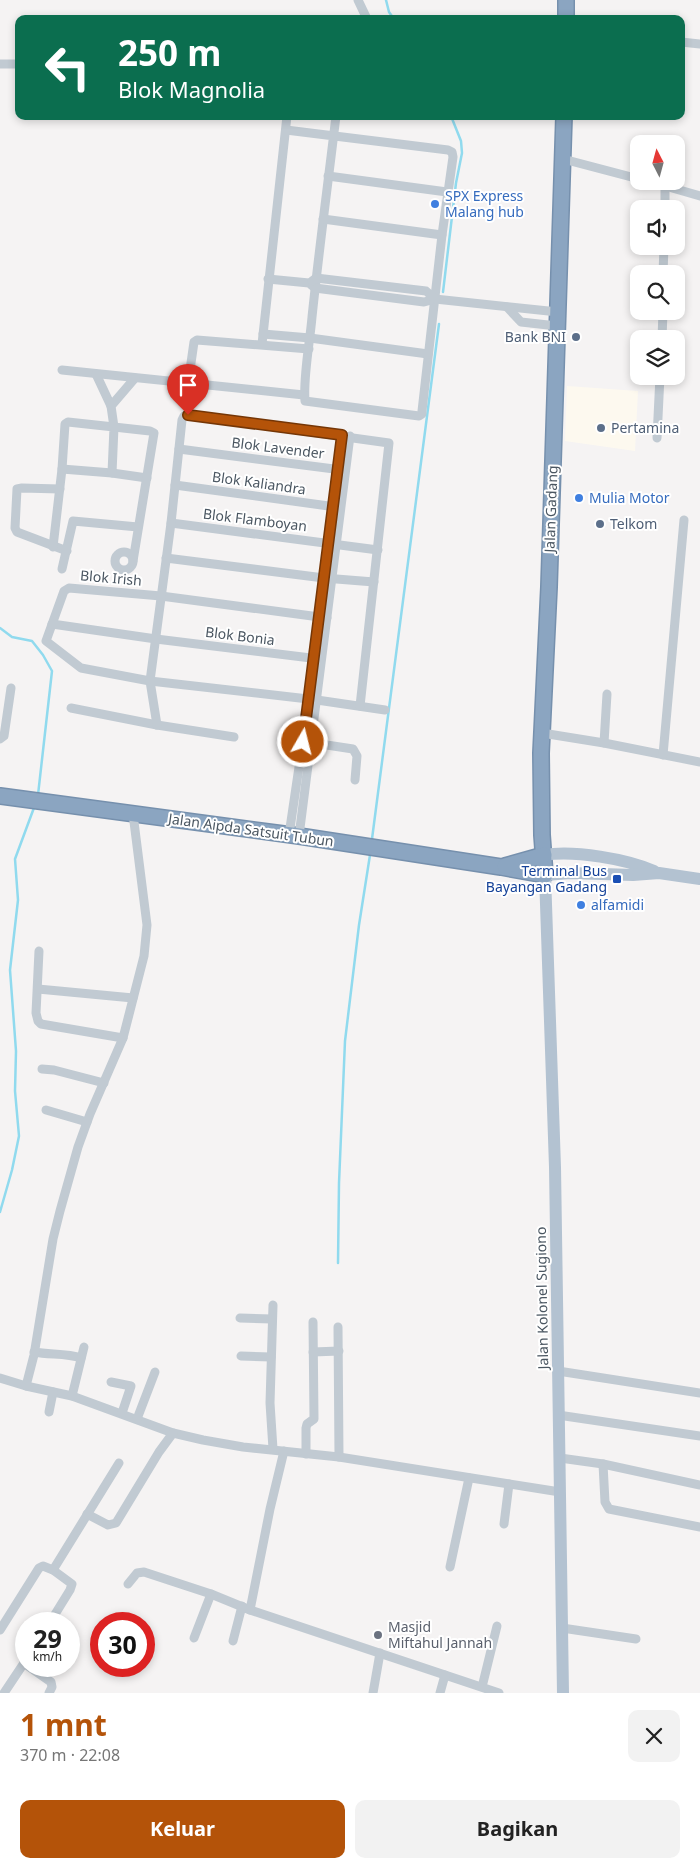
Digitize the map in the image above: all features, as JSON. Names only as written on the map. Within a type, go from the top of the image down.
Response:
[{"type":"highway","points":[[566,0],[566,15]]},
{"type":"highway","name":"Jalan Gadang","points":[[545,875],[542,835],[542,733],[564,120]]},
{"type":"highway","name":"Jalan Aipda Satsuit Tubun","points":[[0,796],[294,835],[545,875]]},
{"type":"highway","name":"Jalan Aipda Satsuit Tubun","points":[[501,867],[544,855]]},
{"type":"main road","points":[[544,855],[566,853],[590,856],[634,864],[659,873],[700,879]]},
{"type":"main road","points":[[545,875],[570,873],[633,875],[659,873]]},
{"type":"main road","name":"Jalan Gadang","points":[[545,875],[546,902]]},
{"type":"main road","name":"Jalan Kolonel Sugiono","points":[[546,902],[555,1167],[563,1693]]},
{"type":"street","points":[[358,0],[365,15]]},
{"type":"street","points":[[685,42],[700,44]]},
{"type":"street","points":[[0,64],[15,64]]},
{"type":"street","points":[[262,344],[287,120]]},
{"type":"street","points":[[286,130],[333,135],[452,152],[453,157],[434,299],[422,414],[419,416],[305,401],[314,283],[323,219],[333,135],[335,120]]},
{"type":"street","points":[[563,159],[630,177]]},
{"type":"street","points":[[328,176],[447,192]]},
{"type":"street","points":[[679,190],[700,196]]},
{"type":"street","points":[[323,219],[442,235]]},
{"type":"street","points":[[268,279],[380,286],[426,291],[434,299]]},
{"type":"street","points":[[314,283],[379,296],[424,302],[434,299],[507,307],[557,319]]},
{"type":"street","points":[[379,296],[380,286]]},
{"type":"street","points":[[507,307],[521,322],[557,319]]},
{"type":"street","points":[[263,334],[310,338],[428,354]]},
{"type":"street","points":[[188,384],[194,342],[196,340],[309,348]]},
{"type":"street","points":[[62,370],[304,395]]},
{"type":"street","points":[[96,374],[111,406],[114,427],[112,473]]},
{"type":"street","points":[[111,406],[135,378]]},
{"type":"street","points":[[657,438],[660,385]]},
{"type":"street","points":[[157,725],[150,680],[171,523],[182,420],[184,416],[188,415],[390,442],[360,706]]},
{"type":"street","points":[[53,547],[65,424],[68,422],[154,433],[138,527],[136,542],[133,560],[131,566],[126,570],[118,568],[115,560],[117,555],[136,542]]},
{"type":"street","points":[[294,835],[308,742],[331,543],[346,435]]},
{"type":"street","name":"Blok Lavender","points":[[179,449],[341,470]]},
{"type":"street","points":[[62,469],[147,478]]},
{"type":"street","name":"Blok Kaliandra","points":[[175,485],[336,507]]},
{"type":"street","points":[[60,489],[22,488],[17,491],[16,531],[67,551]]},
{"type":"street","points":[[57,519],[138,527]]},
{"type":"street","points":[[663,755],[684,520]]},
{"type":"street","points":[[62,569],[73,521]]},
{"type":"street","name":"Blok Flamboyan","points":[[171,523],[378,550]]},
{"type":"street","points":[[122,552],[130,555],[133,560]]},
{"type":"street","points":[[166,558],[374,582]]},
{"type":"street","name":"Blok Irish","points":[[52,624],[64,592],[69,588],[161,596]]},
{"type":"street","points":[[161,596],[323,617]]},
{"type":"street","points":[[52,624],[46,641],[81,668],[150,680],[385,710]]},
{"type":"street","name":"Blok Bonia","points":[[52,624],[318,659]]},
{"type":"street","points":[[0,738],[4,736],[11,688]]},
{"type":"street","points":[[604,743],[607,694]]},
{"type":"street","points":[[71,708],[157,725],[234,737]]},
{"type":"street","points":[[542,733],[700,762]]},
{"type":"street","points":[[308,742],[353,749],[357,756],[355,780]]},
{"type":"street","points":[[26,1386],[34,1352],[53,1239],[78,1147],[123,1038],[144,956],[147,925],[133,814]]},
{"type":"street","points":[[39,951],[36,1012],[38,1022],[123,1038]]},
{"type":"street","points":[[38,989],[133,998]]},
{"type":"street","points":[[42,1069],[54,1070],[104,1083]]},
{"type":"street","points":[[46,1110],[87,1122]]},
{"type":"street","points":[[272,1449],[270,1403],[273,1305]]},
{"type":"street","points":[[240,1318],[272,1319]]},
{"type":"street","points":[[306,1454],[306,1424],[313,1422],[314,1419],[313,1322]]},
{"type":"street","points":[[338,1327],[339,1457]]},
{"type":"street","points":[[72,1396],[84,1347]]},
{"type":"street","points":[[313,1352],[338,1351]]},
{"type":"street","points":[[34,1352],[50,1355],[72,1355],[81,1358]]},
{"type":"street","points":[[241,1356],[271,1357]]},
{"type":"street","points":[[558,1371],[700,1393]]},
{"type":"street","points":[[137,1419],[155,1372]]},
{"type":"street","points":[[0,1378],[72,1396],[174,1433],[208,1441],[339,1457],[560,1492]]},
{"type":"street","points":[[111,1382],[131,1386],[122,1413]]},
{"type":"street","points":[[49,1412],[53,1392]]},
{"type":"street","points":[[558,1415],[700,1438]]},
{"type":"street","points":[[159,1452],[164,1429]]},
{"type":"street","points":[[87,1514],[108,1525],[116,1523],[159,1452],[174,1433]]},
{"type":"street","points":[[233,1641],[246,1608],[284,1450]]},
{"type":"street","points":[[560,1461],[603,1466],[700,1485]]},
{"type":"street","points":[[53,1570],[119,1463]]},
{"type":"street","points":[[603,1466],[604,1502],[609,1509],[700,1527]]},
{"type":"street","points":[[450,1567],[469,1478]]},
{"type":"street","points":[[504,1524],[509,1484]]},
{"type":"street","points":[[0,1630],[39,1568],[47,1566],[70,1581],[72,1587],[56,1612]]},
{"type":"street","points":[[128,1584],[137,1573],[144,1572],[499,1693]]},
{"type":"street","points":[[194,1638],[211,1594]]},
{"type":"street","points":[[482,1687],[497,1626]]},
{"type":"street","points":[[562,1628],[636,1639]]},
{"type":"street","points":[[373,1693],[380,1653]]},
{"type":"street","points":[[440,1693],[445,1675]]},
{"type":"street","points":[[4,1693],[16,1677]]},
{"type":"street","points":[[44,1677],[52,1685],[49,1693]]},
{"type":"shaded area","name":"Pertamina","points":[[567,386],[638,391],[635,451],[565,441]]},
{"type":"waterway","points":[[386,0],[391,15]]},
{"type":"waterway","points":[[443,292],[456,183],[462,153],[461,141],[453,120]]},
{"type":"waterway","points":[[372,839],[439,324]]},
{"type":"waterway","points":[[0,628],[12,637],[32,641],[52,671],[38,795]]},
{"type":"waterway","points":[[0,1212],[19,1136],[15,1091],[16,1051],[10,970],[18,900],[15,859],[35,805]]},
{"type":"waterway","points":[[338,1263],[339,1183],[345,1041],[359,925],[370,855]]},
{"type":"place","name":"SPX Express Malang hub","points":[[435,204]]},
{"type":"place","name":"Bank BNI","points":[[576,337]]},
{"type":"place","name":"Pertamina","points":[[601,428]]},
{"type":"place","name":"Mulia Motor","points":[[579,498]]},
{"type":"place","name":"Telkom","points":[[600,524]]},
{"type":"place","name":"Terminal Bus Bayangan Gadang","points":[[617,879]]},
{"type":"place","name":"alfamidi","points":[[581,905]]},
{"type":"place","name":"Masjid Miftahul Jannah","points":[[378,1635]]},
{"type":"route","points":[[188,415],[342,435],[303,742]]}]
